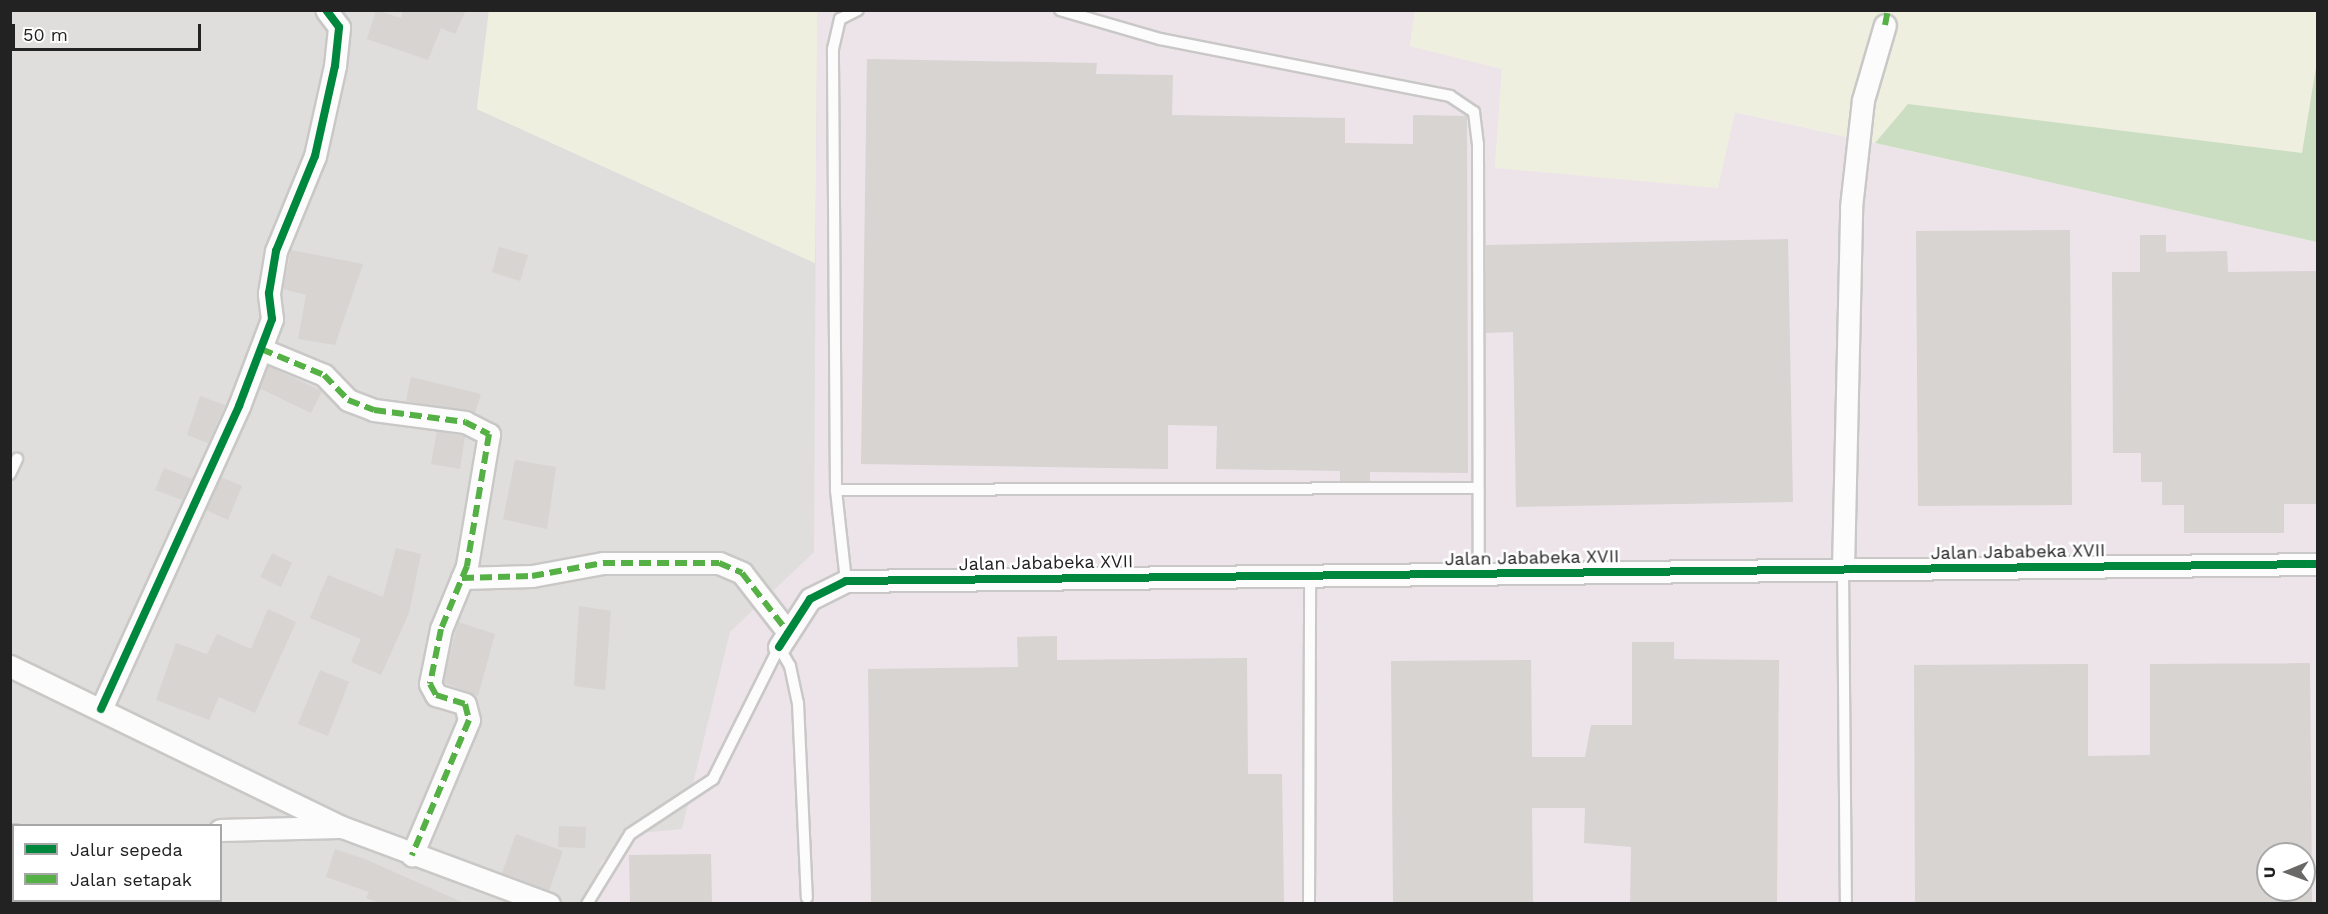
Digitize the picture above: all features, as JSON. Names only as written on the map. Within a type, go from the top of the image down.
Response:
[{"type":"street","points":[[101,709],[261,349],[272,319],[269,292],[276,251],[324,125],[339,27],[326,10]]},
{"type":"street","points":[[1843,569],[1851,207],[1863,100],[1885,25]]},
{"type":"street","points":[[261,349],[324,375],[348,400],[374,410],[465,422],[489,434],[462,578],[441,629],[430,684],[436,695],[465,704],[469,720],[412,855]]},
{"type":"street","points":[[462,578],[532,576],[603,563],[719,563],[742,573],[783,639]]},
{"type":"street","name":"Jalan Jababeka XVII","points":[[783,639],[810,599],[846,581],[2318,564]]},
{"type":"street","points":[[10,666],[342,827],[412,855],[549,903]]},
{"type":"street","points":[[222,830],[342,827]]},
{"type":"lane","points":[[846,581],[836,490],[833,49],[840,20],[858,10]]},
{"type":"lane","points":[[1060,10],[1161,39],[1467,103],[1474,112],[1478,144],[1479,573]]},
{"type":"lane","points":[[10,474],[17,459]]},
{"type":"lane","points":[[836,490],[1478,488]]},
{"type":"lane","points":[[1843,569],[1846,903]]},
{"type":"lane","points":[[1309,903],[1310,575]]},
{"type":"lane","points":[[783,639],[796,692],[807,898]]},
{"type":"lane","points":[[587,903],[630,834],[713,779],[783,639]]},
{"type":"shaded area","points":[[817,10],[1495,168],[2317,242],[2317,903],[11,903],[10,11],[489,11],[477,109],[815,263]]},
{"type":"shaded area","points":[[817,11],[1415,11],[1410,46],[1502,69],[1495,168],[1734,112],[2317,242],[2317,903],[594,904],[601,863],[630,834],[682,829],[730,632],[814,552]]},
{"type":"green space","points":[[1415,10],[2318,11],[2317,61],[2303,153],[1908,104],[1875,143],[1735,112],[1718,188],[1495,168],[1502,69],[1410,46]]},
{"type":"green space","points":[[489,11],[817,11],[815,263],[477,109]]},
{"type":"green space","points":[[2317,61],[2317,242],[1875,143],[1908,104],[2302,153]]},
{"type":"building","points":[[376,10],[401,18],[403,10],[466,10],[455,34],[441,28],[428,60],[367,39]]},
{"type":"building","points":[[867,59],[1097,63],[1096,74],[1173,75],[1172,115],[1345,118],[1345,143],[1413,144],[1413,115],[1467,116],[1468,473],[1370,472],[1370,481],[1340,481],[1340,471],[1216,469],[1217,426],[1168,425],[1168,469],[861,464]]},
{"type":"building","points":[[2070,230],[2072,505],[1918,506],[1916,231]]},
{"type":"building","points":[[2140,235],[2166,235],[2166,252],[2227,251],[2228,272],[2318,271],[2318,504],[2284,504],[2284,533],[2184,533],[2184,505],[2162,505],[2162,482],[2141,482],[2141,453],[2113,453],[2112,272],[2140,272]]},
{"type":"building","points":[[1788,239],[1793,502],[1516,507],[1513,332],[1486,333],[1486,245]]},
{"type":"building","points":[[499,247],[528,255],[520,281],[492,272]]},
{"type":"building","points":[[291,250],[363,264],[335,345],[298,339],[306,295],[283,289]]},
{"type":"building","points":[[268,366],[322,391],[311,413],[259,388]]},
{"type":"building","points":[[411,377],[481,394],[475,413],[406,401]]},
{"type":"building","points":[[200,396],[225,405],[208,443],[187,435]]},
{"type":"building","points":[[437,431],[465,436],[460,469],[431,464]]},
{"type":"building","points":[[515,460],[556,467],[547,529],[503,519]]},
{"type":"building","points":[[164,468],[192,479],[182,500],[155,490]]},
{"type":"building","points":[[221,477],[242,486],[228,520],[206,510]]},
{"type":"building","points":[[396,548],[421,554],[409,613],[381,675],[351,662],[361,639],[310,618],[328,575],[383,597]]},
{"type":"building","points":[[272,553],[292,563],[281,587],[260,577]]},
{"type":"building","points":[[579,606],[611,611],[605,690],[574,686]]},
{"type":"building","points":[[268,609],[296,622],[255,713],[219,697],[209,720],[156,700],[176,643],[207,654],[217,634],[251,649]]},
{"type":"building","points":[[458,622],[495,634],[478,696],[443,682]]},
{"type":"building","points":[[1057,636],[1057,660],[1247,658],[1248,774],[1282,774],[1284,903],[871,903],[868,669],[1018,667],[1017,637]]},
{"type":"building","points":[[1632,642],[1674,642],[1674,659],[1779,660],[1777,903],[1630,903],[1631,847],[1584,843],[1585,808],[1532,808],[1533,903],[1393,903],[1391,661],[1531,660],[1532,757],[1585,757],[1591,725],[1632,725]]},
{"type":"building","points":[[2310,663],[2311,842],[2256,842],[2256,902],[2312,903],[1915,903],[1914,665],[2088,664],[2088,756],[2150,755],[2150,664]]},
{"type":"building","points":[[320,670],[349,682],[328,736],[298,724]]},
{"type":"building","points":[[559,826],[586,827],[585,848],[558,847]]},
{"type":"building","points":[[516,834],[563,851],[549,891],[502,873]]},
{"type":"building","points":[[335,849],[367,860],[464,903],[379,903],[366,898],[369,892],[326,877]]},
{"type":"building","points":[[711,854],[712,903],[630,903],[629,855]]},
{"type":"marked path","points":[[1885,25],[1888,10]]},
{"type":"marked path","points":[[261,349],[324,375],[348,400],[374,410],[465,422],[489,434],[467,566],[441,629],[430,684],[436,695],[465,704],[469,720],[412,855]]},
{"type":"marked path","points":[[462,578],[532,576],[603,563],[719,563],[742,573],[787,631]]},
{"type":"cycle path","points":[[101,709],[239,406],[272,319],[269,293],[276,251],[315,156],[335,66],[339,27],[326,10]]},
{"type":"cycle path","points":[[779,647],[810,599],[846,581],[2318,564]]}]
